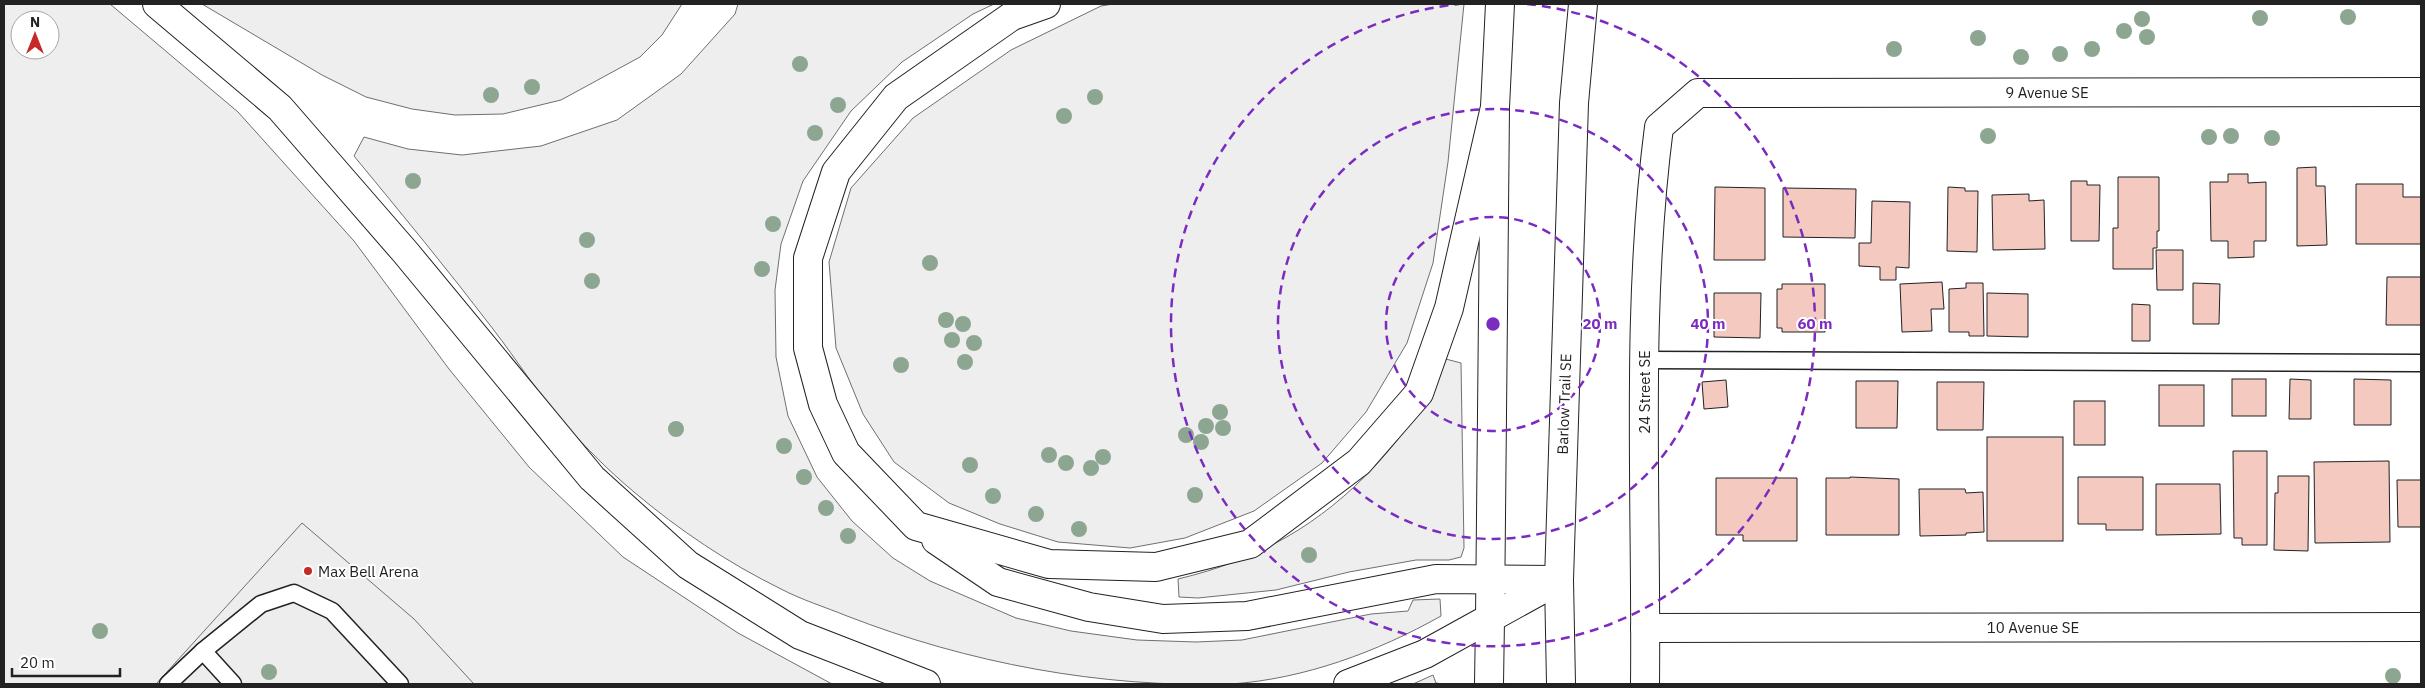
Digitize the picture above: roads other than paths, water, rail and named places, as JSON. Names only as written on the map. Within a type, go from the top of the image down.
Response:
[{"type":"main road","points":[[157,4],[280,108],[412,261],[592,478],[688,565],[800,636],[926,684]]},
{"type":"main road","points":[[1046,4],[1012,16],[896,98],[836,172],[808,258],[808,348],[823,404],[846,453],[916,526],[998,582],[1089,607],[1163,619],[1247,616],[1436,579],[1559,580]]},
{"type":"main road","points":[[1489,684],[1495,107],[1500,4]]},
{"type":"main road","name":"Barlow Trail SE","points":[[1560,684],[1559,580],[1574,103],[1583,4]]},
{"type":"main road","name":"9 Avenue SE","points":[[1679,109],[1698,93],[2421,92]]},
{"type":"main road","points":[[916,526],[1049,564],[1156,567],[1250,544],[1359,462],[1419,393],[1449,308],[1495,107]]},
{"type":"main road","name":"24 Street SE","points":[[1645,684],[1643,360],[1653,178],[1660,127],[1679,109]]},
{"type":"main road","points":[[1348,684],[1425,654],[1559,580]]},
{"type":"main road","name":"10 Avenue SE","points":[[1645,628],[2421,627]]},
{"type":"lane","points":[[1643,360],[2421,363]]},
{"type":"lane","points":[[168,684],[203,651],[261,604],[294,593],[332,611],[400,684]]},
{"type":"lane","points":[[203,651],[232,684]]},
{"type":"place","name":"Max Bell Arena","points":[[308,571]]}]
